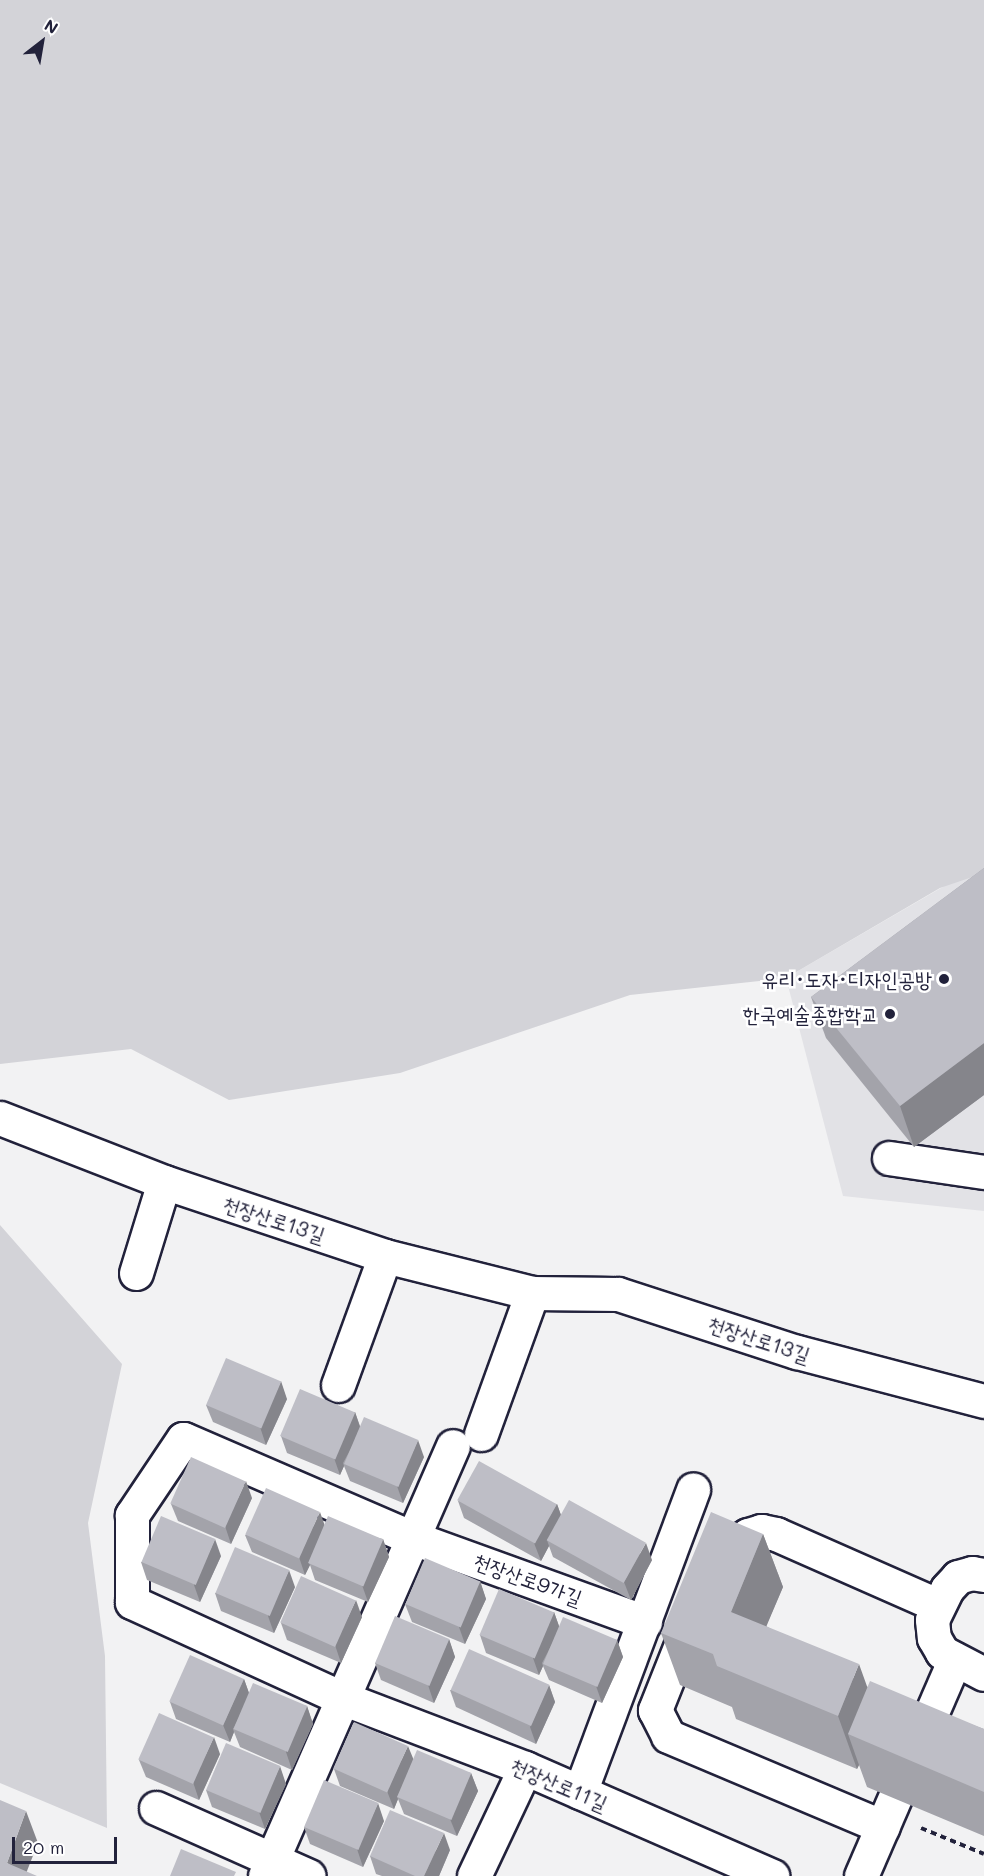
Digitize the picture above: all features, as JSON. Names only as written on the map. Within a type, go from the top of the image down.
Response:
[{"type":"street","name":"천장산로13길","points":[[0,1118],[164,1182],[385,1256],[532,1293],[618,1293],[797,1352],[984,1401]]},
{"type":"street","points":[[889,1158],[984,1172]]},
{"type":"street","points":[[136,1273],[164,1182]]},
{"type":"street","points":[[338,1385],[385,1256]]},
{"type":"street","points":[[268,1868],[410,1537],[467,1440],[532,1293]]},
{"type":"street","name":"천장산로9가길","points":[[342,1698],[132,1602],[132,1515],[183,1439],[410,1537],[645,1622]]},
{"type":"street","points":[[580,1792],[693,1489]]},
{"type":"street","points":[[883,1827],[668,1736],[661,1729],[655,1710],[724,1547],[761,1531],[937,1605]]},
{"type":"street","points":[[984,1575],[972,1573],[958,1577],[937,1605],[932,1620],[934,1638],[942,1652],[954,1661],[984,1674]]},
{"type":"street","points":[[861,1876],[954,1661]]},
{"type":"street","name":"천장산로11길","points":[[342,1698],[525,1768],[772,1876]]},
{"type":"street","points":[[474,1876],[525,1768]]},
{"type":"street","points":[[156,1808],[268,1868],[309,1876]]},
{"type":"path","points":[[921,1828],[984,1854]]},
{"type":"shaded area","points":[[0,0],[984,0],[984,873],[940,888],[786,978],[630,995],[400,1073],[229,1100],[131,1049],[0,1064]]},
{"type":"shaded area","name":"한국예술종합학교","points":[[984,863],[984,1211],[843,1196],[786,978]]},
{"type":"shaded area","points":[[0,1225],[122,1364],[88,1523],[105,1656],[107,1828],[0,1783]]},
{"type":"building","name":"유리·도자·디자인공방","points":[[984,868],[984,1043],[900,1106],[811,997]]},
{"type":"building","points":[[226,1358],[281,1381],[261,1428],[206,1405]]},
{"type":"building","points":[[300,1389],[355,1412],[335,1459],[280,1436]]},
{"type":"building","points":[[364,1417],[418,1440],[398,1487],[344,1464]]},
{"type":"building","points":[[191,1457],[246,1481],[225,1528],[170,1504]]},
{"type":"building","points":[[479,1461],[557,1504],[535,1544],[457,1500]]},
{"type":"building","points":[[266,1488],[320,1512],[299,1559],[245,1535]]},
{"type":"building","points":[[569,1500],[646,1543],[624,1583],[547,1540]]},
{"type":"building","points":[[711,1512],[763,1534],[731,1612],[859,1664],[838,1716],[717,1666],[713,1654],[661,1633]]},
{"type":"building","points":[[161,1516],[215,1539],[196,1585],[141,1562]]},
{"type":"building","points":[[328,1516],[383,1539],[363,1586],[308,1563]]},
{"type":"building","points":[[235,1547],[289,1570],[270,1616],[215,1593]]},
{"type":"building","points":[[425,1558],[480,1581],[461,1627],[405,1604]]},
{"type":"building","points":[[301,1576],[356,1600],[335,1647],[280,1623]]},
{"type":"building","points":[[499,1589],[554,1612],[535,1658],[479,1635]]},
{"type":"building","points":[[395,1616],[449,1639],[429,1686],[375,1663]]},
{"type":"building","points":[[563,1617],[617,1640],[597,1687],[543,1664]]},
{"type":"building","points":[[469,1649],[549,1685],[531,1726],[451,1690]]},
{"type":"building","points":[[190,1655],[244,1679],[223,1726],[169,1702]]},
{"type":"building","points":[[870,1681],[984,1729],[984,1792],[848,1734]]},
{"type":"building","points":[[253,1683],[307,1706],[288,1752],[233,1729]]},
{"type":"building","points":[[159,1713],[214,1737],[193,1784],[138,1760]]},
{"type":"building","points":[[354,1722],[408,1746],[387,1793],[333,1769]]},
{"type":"building","points":[[226,1743],[280,1766],[260,1813],[206,1790]]},
{"type":"building","points":[[417,1750],[471,1773],[451,1820],[397,1797]]},
{"type":"building","points":[[324,1780],[378,1803],[358,1850],[304,1827]]},
{"type":"building","points":[[0,1800],[26,1811],[7,1863],[37,1876],[0,1876]]},
{"type":"building","points":[[390,1810],[444,1833],[424,1876],[415,1876],[370,1856]]},
{"type":"building","points":[[181,1849],[236,1872],[234,1876],[170,1876]]},
{"type":"place","name":"유리·도자·디자인공방","points":[[944,979]]},
{"type":"place","name":"한국예술종합학교","points":[[890,1014]]}]
